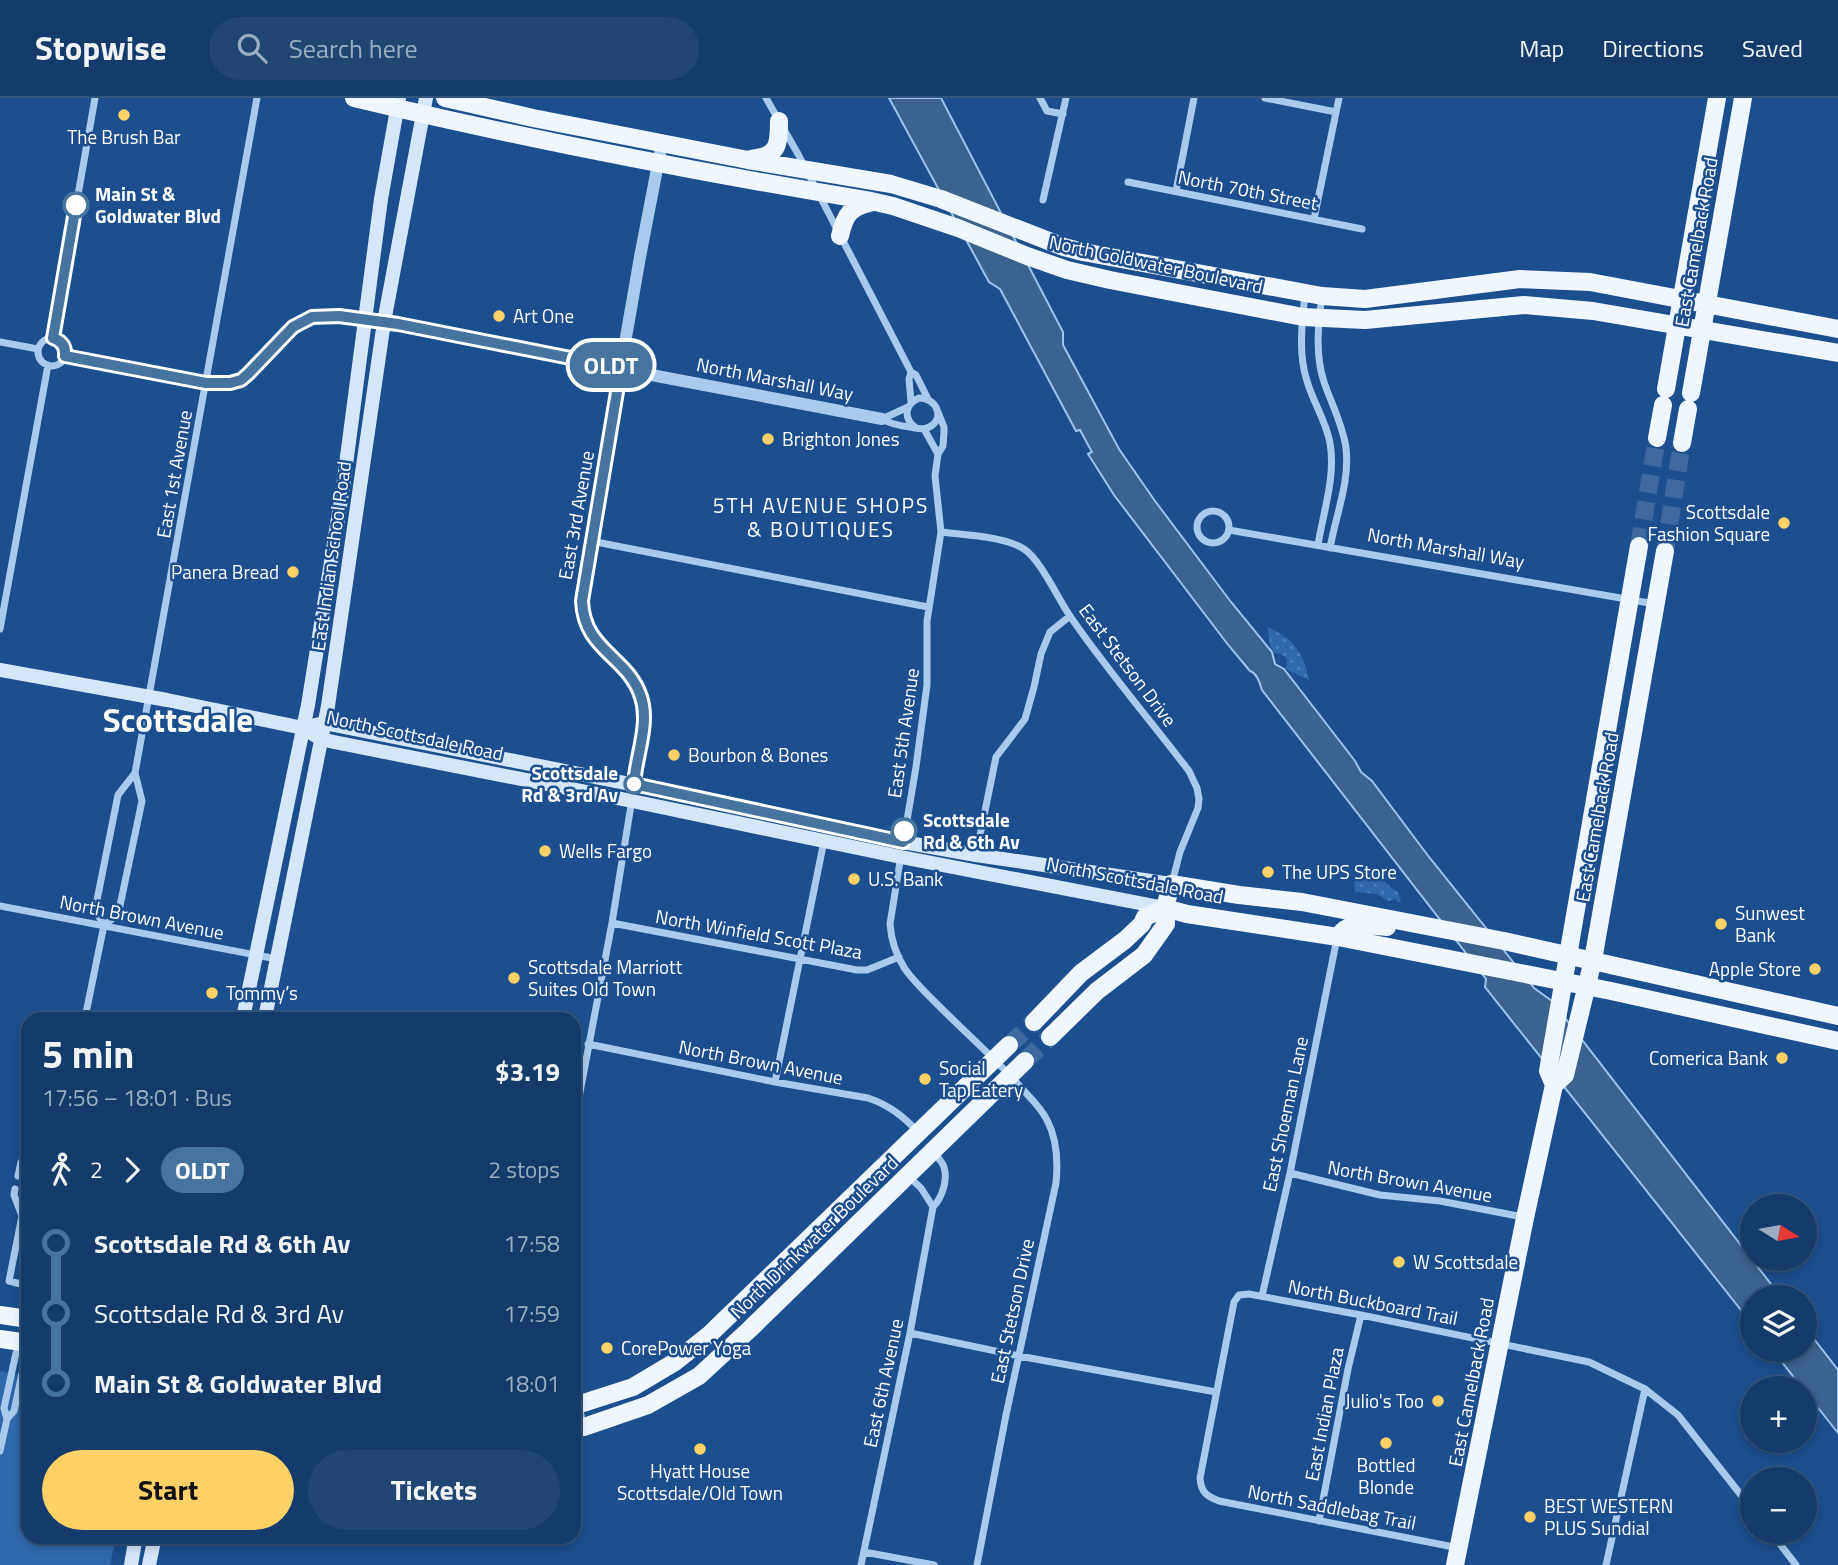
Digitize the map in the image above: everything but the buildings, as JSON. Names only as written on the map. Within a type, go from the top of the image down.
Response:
[{"type":"main road","name":"North Goldwater Boulevard","points":[[354,98],[425,106],[658,164],[893,206],[1067,270],[1311,317],[1391,319],[1524,306],[1593,311],[1838,353]]},
{"type":"main road","name":"North Goldwater Boulevard","points":[[445,98],[748,160],[878,181],[941,199],[1083,252],[1313,295],[1365,299],[1520,279],[1590,282],[1838,329]]},
{"type":"main road","name":"East Camelback Road","points":[[1657,438],[1717,98]]},
{"type":"main road","name":"East Camelback Road","points":[[1682,443],[1743,98]]},
{"type":"main road","name":"East Indian School Road","points":[[244,1012],[308,705],[381,199],[398,103]]},
{"type":"main road","name":"East Indian School Road","points":[[266,1012],[324,723],[384,322],[425,106]]},
{"type":"main road","points":[[748,160],[765,157],[773,152],[779,138],[779,121]]},
{"type":"main road","points":[[840,236],[848,213],[859,205],[874,202]]},
{"type":"main road","points":[[1819,350],[1827,344],[1838,345]]},
{"type":"main road","name":"East Camelback Road","points":[[1554,1085],[1548,1071],[1639,547]]},
{"type":"main road","points":[[332,550],[351,553]]},
{"type":"main road","name":"East Camelback Road","points":[[1457,1557],[1554,1085],[1565,1075],[1593,960],[1665,551]]},
{"type":"main road","name":"North Scottsdale Road","points":[[0,670],[149,696],[303,728],[321,739],[901,857],[1187,914],[1338,937],[1528,975],[1585,995],[1838,1041]]},
{"type":"main road","name":"North Scottsdale Road","points":[[303,728],[324,723],[976,855],[1302,902],[1569,954],[1838,1016]]},
{"type":"main road","points":[[1050,1037],[1097,991],[1144,956],[1166,924],[1171,884]]},
{"type":"main road","points":[[1034,1022],[1082,973],[1125,940],[1146,917],[1166,908]]},
{"type":"main road","points":[[1338,937],[1344,929],[1353,925],[1397,928],[1422,925]]},
{"type":"main road","name":"North Drinkwater Boulevard","points":[[581,1405],[633,1387],[686,1354],[710,1334],[1009,1045]]},
{"type":"main road","name":"North Drinkwater Boulevard","points":[[581,1426],[648,1405],[699,1376],[1025,1061]]},
{"type":"main road","points":[[0,1315],[21,1316]]},
{"type":"main road","points":[[0,1339],[21,1342]]},
{"type":"main road","points":[[131,1565],[135,1544]]},
{"type":"main road","points":[[149,1565],[153,1544]]},
{"type":"street","points":[[53,338],[95,98]]},
{"type":"street","name":"East 1st Avenue","points":[[104,925],[118,915],[142,801],[135,774],[257,98]]},
{"type":"street","points":[[766,98],[911,372],[916,375],[928,399],[935,404],[938,412],[933,424],[919,428]]},
{"type":"street","points":[[1040,98],[1048,111],[1063,114]]},
{"type":"street","points":[[1043,200],[1066,98]]},
{"type":"street","points":[[1176,191],[1194,98]]},
{"type":"street","points":[[1265,98],[1336,113]]},
{"type":"street","points":[[1314,219],[1339,98]]},
{"type":"street","name":"East 3rd Avenue","points":[[581,1080],[612,923],[643,723],[642,698],[625,669],[590,634],[582,606],[582,595],[662,143]]},
{"type":"street","name":"North 70th Street","points":[[1128,182],[1362,229]]},
{"type":"street","points":[[1313,295],[1302,362],[1330,444],[1330,475],[1318,545]]},
{"type":"street","points":[[1313,295],[1311,317],[1320,367],[1341,426],[1347,460],[1346,478],[1330,548]]},
{"type":"street","name":"North Marshall Way","points":[[65,356],[206,383],[230,383],[241,380],[293,327],[312,317],[339,316],[477,338],[919,428]]},
{"type":"street","points":[[53,338],[63,344],[65,356],[58,364],[48,365],[39,357],[38,349],[44,341],[53,338]]},
{"type":"street","points":[[0,342],[38,349]]},
{"type":"street","points":[[0,629],[48,365]]},
{"type":"street","points":[[911,372],[908,419],[919,428],[938,454]]},
{"type":"street","points":[[882,419],[919,398],[928,399]]},
{"type":"street","name":"East 5th Avenue","points":[[938,412],[944,427],[935,484],[941,532],[928,607],[928,685],[890,934],[906,970],[994,1060]]},
{"type":"street","points":[[1214,510],[1228,519],[1229,530],[1221,541],[1211,543],[1202,539],[1197,526],[1204,513],[1214,510]]},
{"type":"street","name":"North Marshall Way","points":[[1229,530],[1656,604]]},
{"type":"street","name":"East Stetson Drive","points":[[941,532],[995,540],[1026,550],[1038,564],[1070,616],[1189,771],[1197,788],[1198,808],[1180,852],[1171,884]]},
{"type":"street","points":[[591,541],[928,607]]},
{"type":"street","points":[[976,855],[996,757],[1025,719],[1041,653],[1050,632],[1070,616]]},
{"type":"street","name":"East 1st Avenue","points":[[86,1012],[104,925],[95,910],[118,795],[135,774]]},
{"type":"street","points":[[775,1082],[824,841]]},
{"type":"street","name":"North Brown Avenue","points":[[0,906],[277,959]]},
{"type":"street","name":"North Winfield Scott Plaza","points":[[612,923],[857,970],[867,970],[899,957]]},
{"type":"street","name":"East Shoeman Lane","points":[[1262,1296],[1338,937]]},
{"type":"street","name":"North Brown Avenue","points":[[588,1044],[868,1098],[896,1111],[919,1132]]},
{"type":"street","points":[[994,1060],[1010,1076]]},
{"type":"street","name":"East Stetson Drive","points":[[977,1565],[1058,1165],[1048,1121],[1010,1076]]},
{"type":"street","name":"East 6th Avenue","points":[[861,1565],[910,1333],[933,1208],[940,1200],[945,1178],[945,1169],[933,1152]]},
{"type":"street","points":[[18,1176],[21,1162]]},
{"type":"street","name":"North Brown Avenue","points":[[1290,1173],[1380,1195],[1440,1201],[1525,1217]]},
{"type":"street","points":[[908,1176],[928,1198],[933,1208]]},
{"type":"street","points":[[15,1189],[14,1195],[21,1213]]},
{"type":"street","points":[[21,1221],[9,1281],[21,1284]]},
{"type":"street","name":"North Buckboard Trail","points":[[1216,1392],[1234,1302],[1239,1295],[1262,1296],[1361,1315],[1589,1362],[1645,1389],[1685,1423],[1740,1493]]},
{"type":"street","name":"East Indian Plaza","points":[[1319,1521],[1361,1315]]},
{"type":"street","points":[[910,1333],[1216,1392]]},
{"type":"street","points":[[0,1451],[7,1419],[4,1408],[16,1353],[21,1348]]},
{"type":"street","points":[[1606,1565],[1645,1389]]},
{"type":"street","name":"North Saddlebag Trail","points":[[1216,1392],[1200,1478],[1203,1492],[1209,1497],[1319,1521],[1457,1557]]},
{"type":"street","points":[[1780,1544],[1796,1565]]},
{"type":"street","points":[[864,1552],[934,1565]]},
{"type":"shaded area","points":[[889,98],[941,98],[1063,332],[1063,345],[1119,449],[1155,501],[1272,652],[1275,664],[1284,669],[1361,772],[1372,781],[1534,988],[1552,1001],[1740,1244],[1740,1271],[1761,1271],[1772,1285],[1740,1285],[1740,1309],[1485,987],[1486,979],[1262,690],[1256,676],[1229,646],[1114,495],[1088,454],[1092,452],[1080,430],[1076,431],[1000,289],[989,282]]},
{"type":"shaded area","points":[[1268,627],[1285,637],[1301,654],[1309,680],[1286,669],[1287,659],[1274,653],[1271,647]]},
{"type":"shaded area","points":[[1368,873],[1377,876],[1398,892],[1401,903],[1396,899],[1388,901],[1377,894],[1355,892],[1354,877]]},
{"type":"shaded area","points":[[1817,1343],[1838,1370],[1838,1433],[1817,1406],[1817,1376],[1793,1376],[1782,1362],[1817,1362]]},
{"type":"shaded area","points":[[0,1371],[21,1375],[21,1544],[114,1544],[110,1565],[0,1565]]},
{"type":"tunnel","points":[[1639,546],[1657,438]]},
{"type":"tunnel","points":[[1665,551],[1682,443]]},
{"type":"tunnel","points":[[1009,1045],[1034,1022]]},
{"type":"tunnel","points":[[1025,1061],[1050,1037]]},
{"type":"bus line","name":"OLDT","points":[[76,205],[53,338],[63,344],[65,356],[206,383],[230,383],[241,380],[248,374],[293,327],[312,317],[339,316],[398,324],[621,368],[582,606],[590,634],[625,669],[642,698],[644,717],[634,784],[903,842],[904,831]]},
{"type":"place","name":"The Brush Bar","points":[[124,115]]},
{"type":"place","name":"Main St & Goldwater Blvd","points":[[76,205]]},
{"type":"place","name":"Art One","points":[[499,316]]},
{"type":"place","name":"Brighton Jones","points":[[768,439]]},
{"type":"place","name":"Scottsdale Fashion Square","points":[[1784,523]]},
{"type":"place","name":"Panera Bread","points":[[293,572]]},
{"type":"place","name":"Bourbon & Bones","points":[[674,755]]},
{"type":"place","name":"Scottsdale Rd & 3rd Av","points":[[634,784]]},
{"type":"place","name":"Scottsdale Rd & 6th Av","points":[[904,831]]},
{"type":"place","name":"Wells Fargo","points":[[545,851]]},
{"type":"place","name":"The UPS Store","points":[[1268,872]]},
{"type":"place","name":"U.S. Bank","points":[[854,879]]},
{"type":"place","name":"Sunwest Bank","points":[[1721,924]]},
{"type":"place","name":"Apple Store","points":[[1815,969]]},
{"type":"place","name":"Scottsdale Marriott Suites Old Town","points":[[514,978]]},
{"type":"place","name":"Tommy’s","points":[[212,993]]},
{"type":"place","name":"Comerica Bank","points":[[1782,1058]]},
{"type":"place","name":"Social Tap Eatery","points":[[925,1079]]},
{"type":"place","name":"W Scottsdale","points":[[1399,1262]]},
{"type":"place","name":"CorePower Yoga","points":[[607,1348]]},
{"type":"place","name":"Julio's Too","points":[[1438,1401]]},
{"type":"place","name":"Bottled Blonde","points":[[1386,1443]]},
{"type":"place","name":"Hyatt House Scottsdale/Old Town","points":[[700,1449]]},
{"type":"place","name":"BEST WESTERN PLUS Sundial","points":[[1530,1517]]},
{"type":"district","name":"5TH AVENUE SHOPS & BOUTIQUES","points":[[821,518]]},
{"type":"district","name":"Scottsdale","points":[[178,720]]}]
